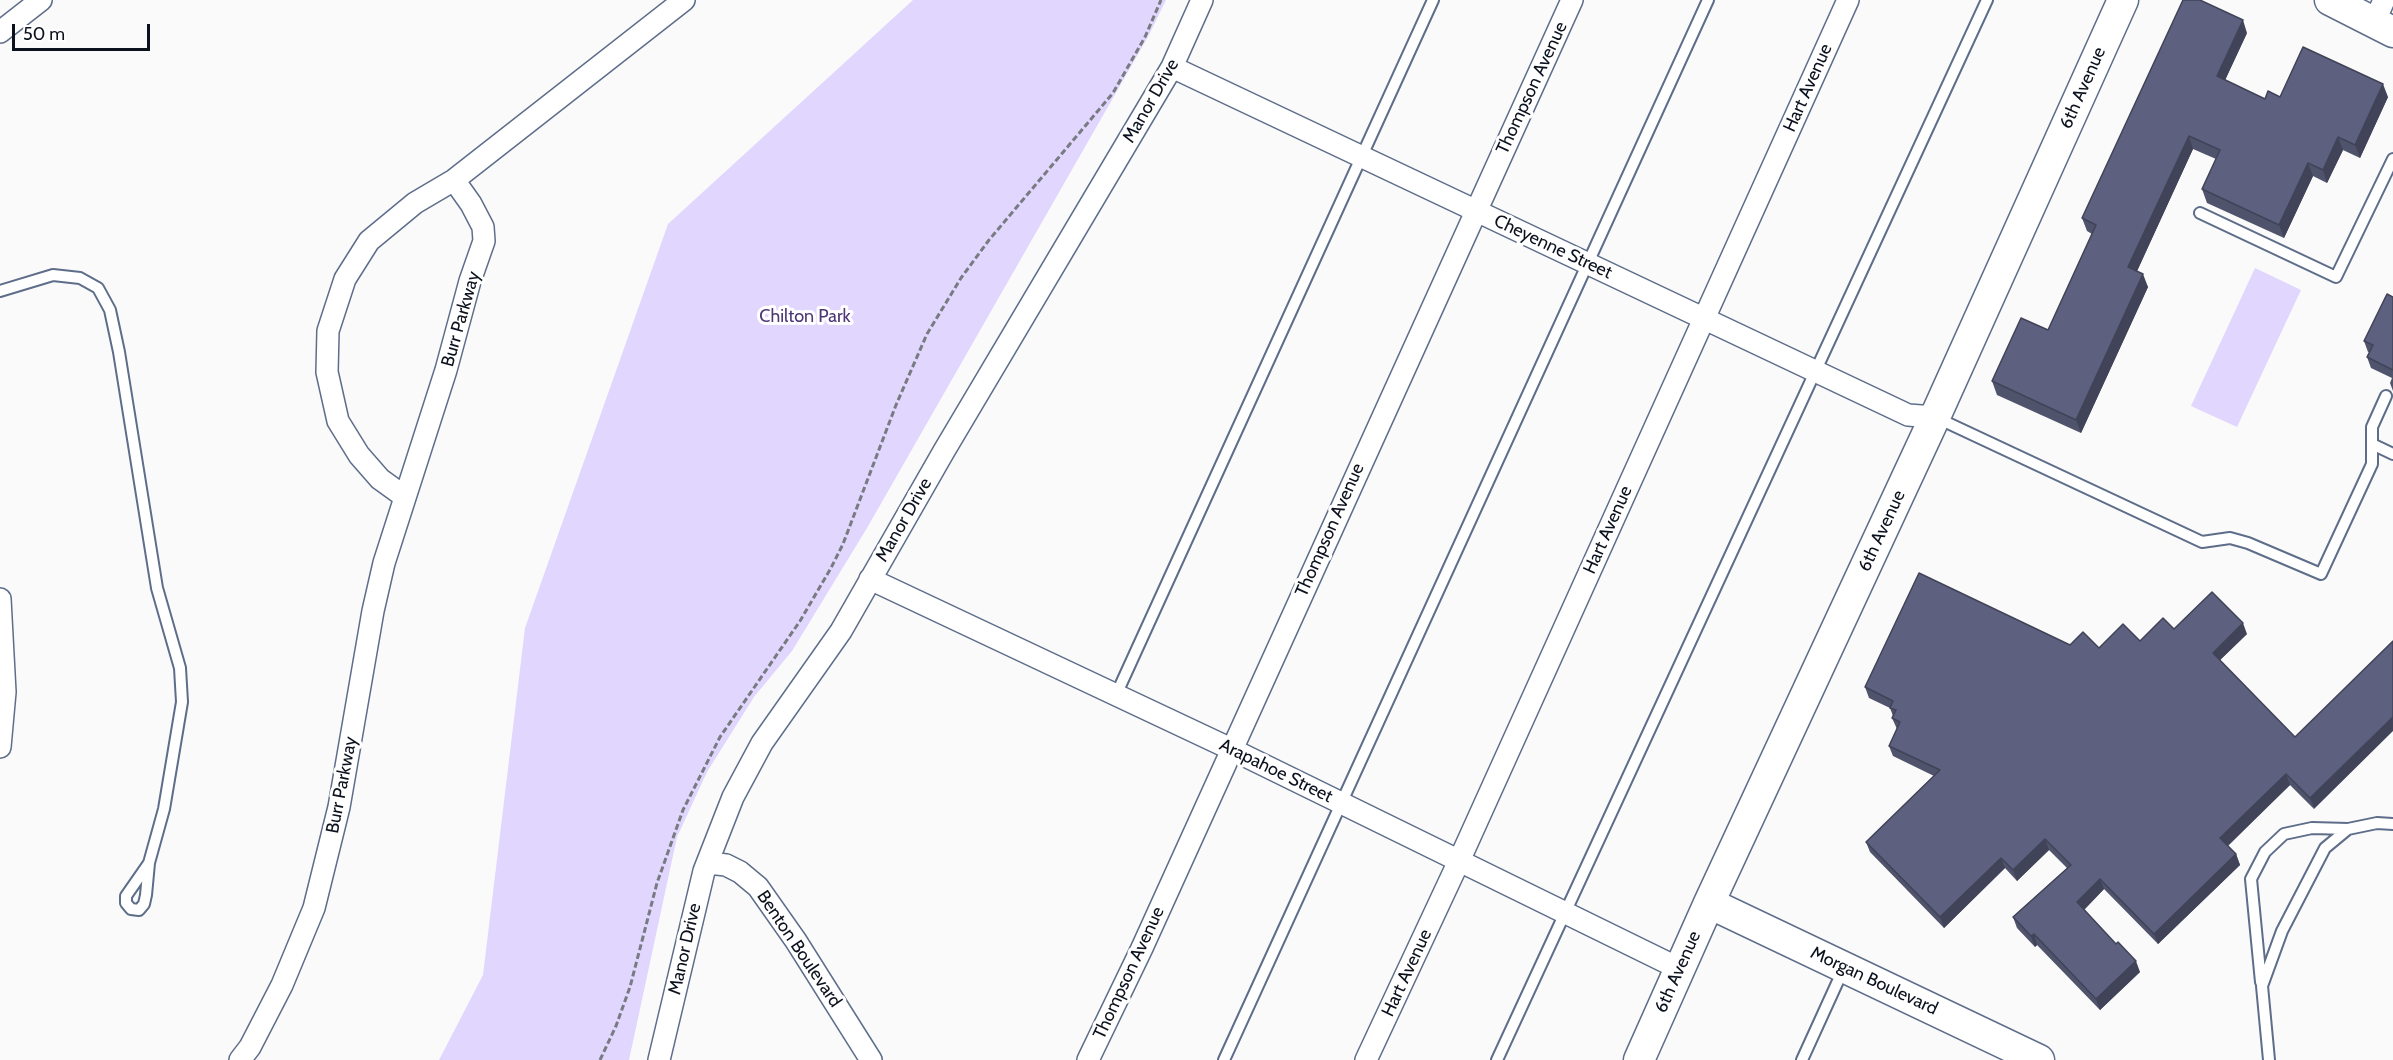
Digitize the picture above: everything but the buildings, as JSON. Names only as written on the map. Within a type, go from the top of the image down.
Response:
[{"type":"street","points":[[0,32],[40,0]]},
{"type":"street","points":[[405,497],[380,479],[359,455],[338,421],[327,372],[328,331],[345,279],[369,241],[415,203],[454,180],[684,0]]},
{"type":"street","name":"Manor Drive","points":[[659,1060],[704,871],[733,797],[762,743],[841,631],[950,441],[1172,67],[1202,0]]},
{"type":"street","name":"Thompson Avenue","points":[[1088,1060],[1142,948],[1572,0]]},
{"type":"street","name":"Hart Avenue","points":[[1366,1060],[1459,861],[1848,0]]},
{"type":"street","name":"6th Avenue","points":[[1639,1060],[1709,903],[1935,417],[2123,0]]},
{"type":"street","points":[[2330,0],[2384,19]]},
{"type":"street","name":"Cheyenne Street","points":[[1172,67],[1908,415],[1935,417]]},
{"type":"street","name":"Burr Parkway","points":[[240,1060],[250,1047],[282,986],[314,908],[339,807],[373,611],[384,562],[484,241],[483,227],[471,204],[454,180]]},
{"type":"street","name":"Arapahoe Street","points":[[870,579],[1342,802],[1680,969]]},
{"type":"street","points":[[0,599],[5,692],[0,747]]},
{"type":"street","name":"Benton Boulevard","points":[[708,863],[726,865],[740,872],[758,886],[796,941],[871,1060]]},
{"type":"street","name":"Morgan Boulevard","points":[[1709,903],[2039,1060]]},
{"type":"lane","points":[[1116,694],[1433,0]]},
{"type":"lane","points":[[1224,1060],[1708,0]]},
{"type":"lane","points":[[1497,1060],[1987,0]]},
{"type":"lane","points":[[2200,213],[2336,277],[2393,159]]},
{"type":"lane","points":[[0,291],[52,275],[80,278],[98,288],[110,310],[119,352],[157,588],[180,668],[182,702],[164,809],[149,863]]},
{"type":"lane","points":[[1935,417],[2202,542],[2230,538],[2248,543],[2321,574],[2372,464],[2372,427],[2386,396]]},
{"type":"lane","points":[[2372,444],[2393,454]]},
{"type":"lane","points":[[2269,1060],[2251,879],[2265,852],[2284,834],[2312,828],[2348,829],[2377,823],[2393,824]]},
{"type":"lane","points":[[2262,986],[2282,931],[2325,848],[2348,829]]},
{"type":"lane","points":[[1802,1060],[1845,967]]},
{"type":"path","points":[[600,1060],[616,1026],[630,987],[657,883],[683,810],[720,736],[800,621],[831,568],[843,544],[896,405],[927,334],[961,278],[989,240],[1113,93],[1144,37],[1161,0]]},
{"type":"green space","name":"Chilton Park","points":[[913,0],[1166,0],[1149,35],[867,528],[792,651],[754,697],[707,772],[677,837],[629,1060],[439,1060],[483,975],[525,628],[668,224]]},
{"type":"green space","points":[[2255,268],[2301,290],[2237,427],[2191,406]]}]
